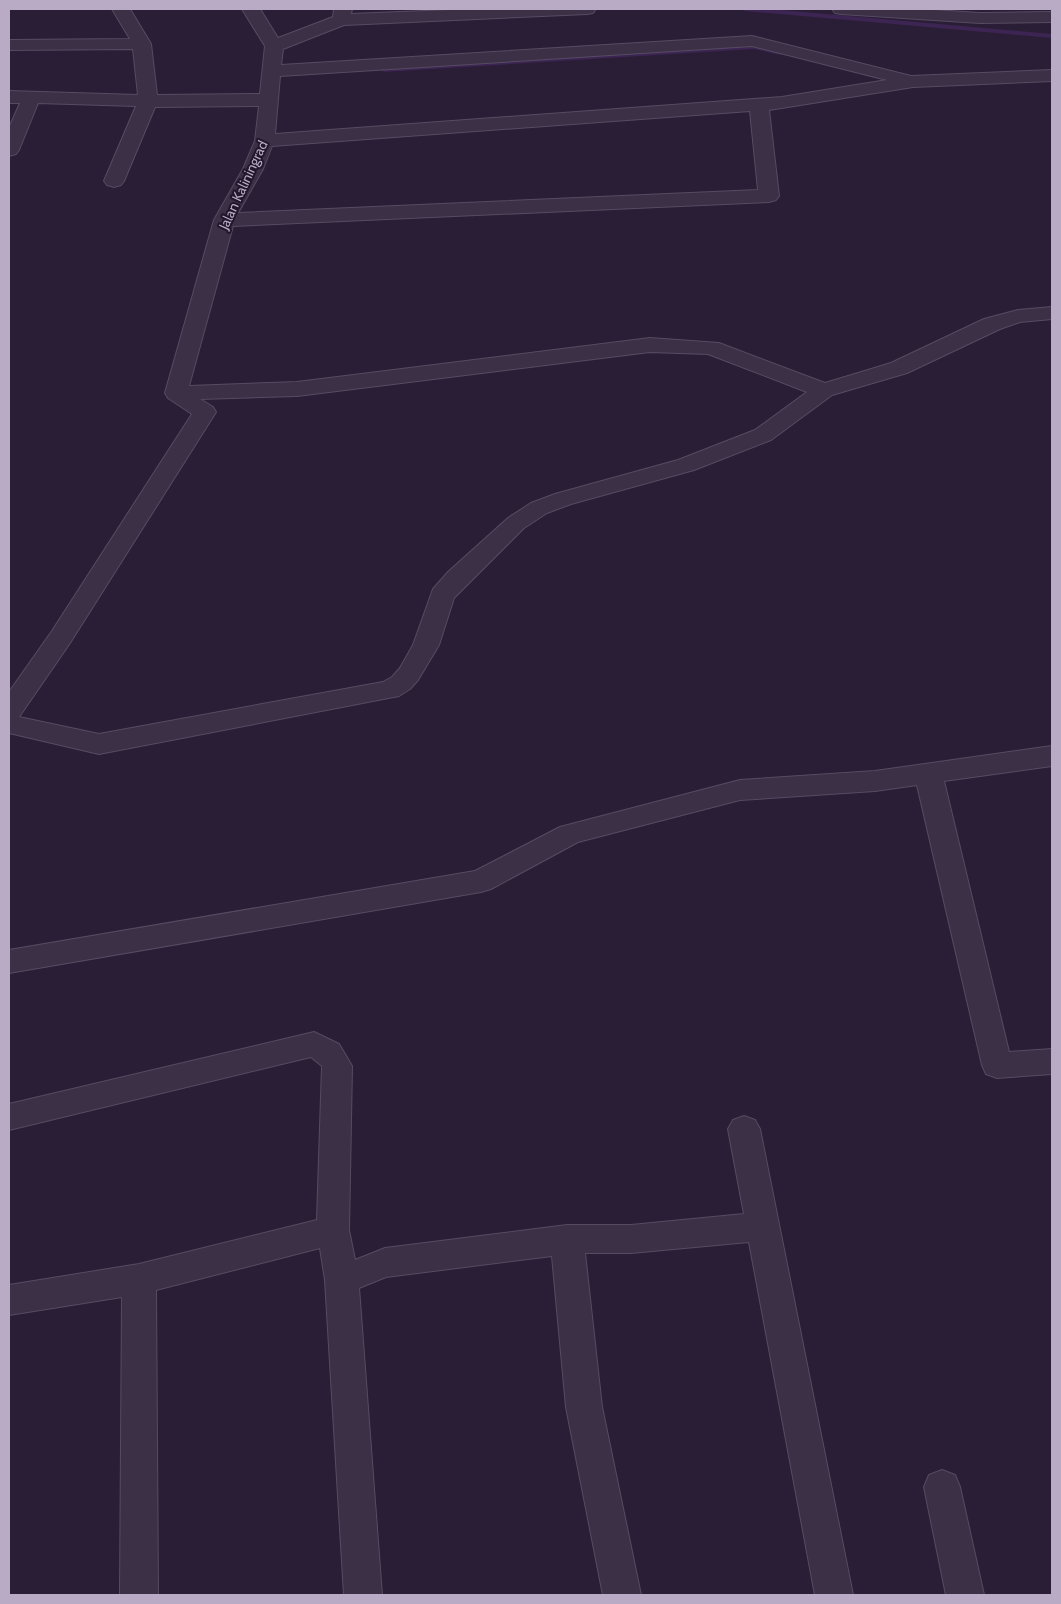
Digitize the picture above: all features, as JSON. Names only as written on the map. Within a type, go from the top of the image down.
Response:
[{"type":"street","points":[[114,181],[148,101],[142,44],[121,9]]},
{"type":"street","points":[[251,9],[274,46],[342,14],[588,9]]},
{"type":"street","points":[[842,9],[980,18],[1052,17]]},
{"type":"street","points":[[272,71],[752,41],[913,81]]},
{"type":"street","points":[[9,45],[142,44]]},
{"type":"street","name":"Jalan Kaliningrad","points":[[176,393],[224,220],[253,169],[265,141],[274,46]]},
{"type":"street","points":[[265,141],[759,105],[801,100],[913,81],[1052,75]]},
{"type":"street","points":[[9,97],[148,101],[269,100]]},
{"type":"street","points":[[9,150],[31,98]]},
{"type":"street","points":[[224,220],[769,196],[759,105]]},
{"type":"street","points":[[9,724],[99,744],[390,690],[401,684],[409,674],[426,645],[442,596],[456,578],[473,565],[516,523],[539,508],[563,499],[686,465],[763,435],[824,390],[899,368],[992,324],[1018,316],[1052,313]]},
{"type":"street","points":[[176,393],[297,389],[650,345],[712,348],[824,390]]},
{"type":"street","points":[[9,711],[61,637],[205,412],[176,393]]},
{"type":"street","points":[[9,962],[480,881],[570,834],[740,790],[874,781],[1052,756]]},
{"type":"street","points":[[928,773],[996,1065],[1052,1061]]},
{"type":"street","points":[[9,1117],[314,1044],[328,1050],[334,1057],[337,1066],[333,1230],[342,1280],[363,1595]]},
{"type":"street","points":[[744,1129],[834,1595]]},
{"type":"street","points":[[342,1280],[385,1263],[500,1250],[567,1239],[631,1239],[763,1226]]},
{"type":"street","points":[[9,1300],[139,1279],[333,1230]]},
{"type":"street","points":[[567,1239],[584,1407],[622,1595]]},
{"type":"street","points":[[139,1279],[139,1595]]},
{"type":"street","points":[[942,1487],[965,1595]]},
{"type":"waterway","points":[[745,9],[1052,36]]},
{"type":"waterway","points":[[384,69],[754,47],[780,53]]}]
